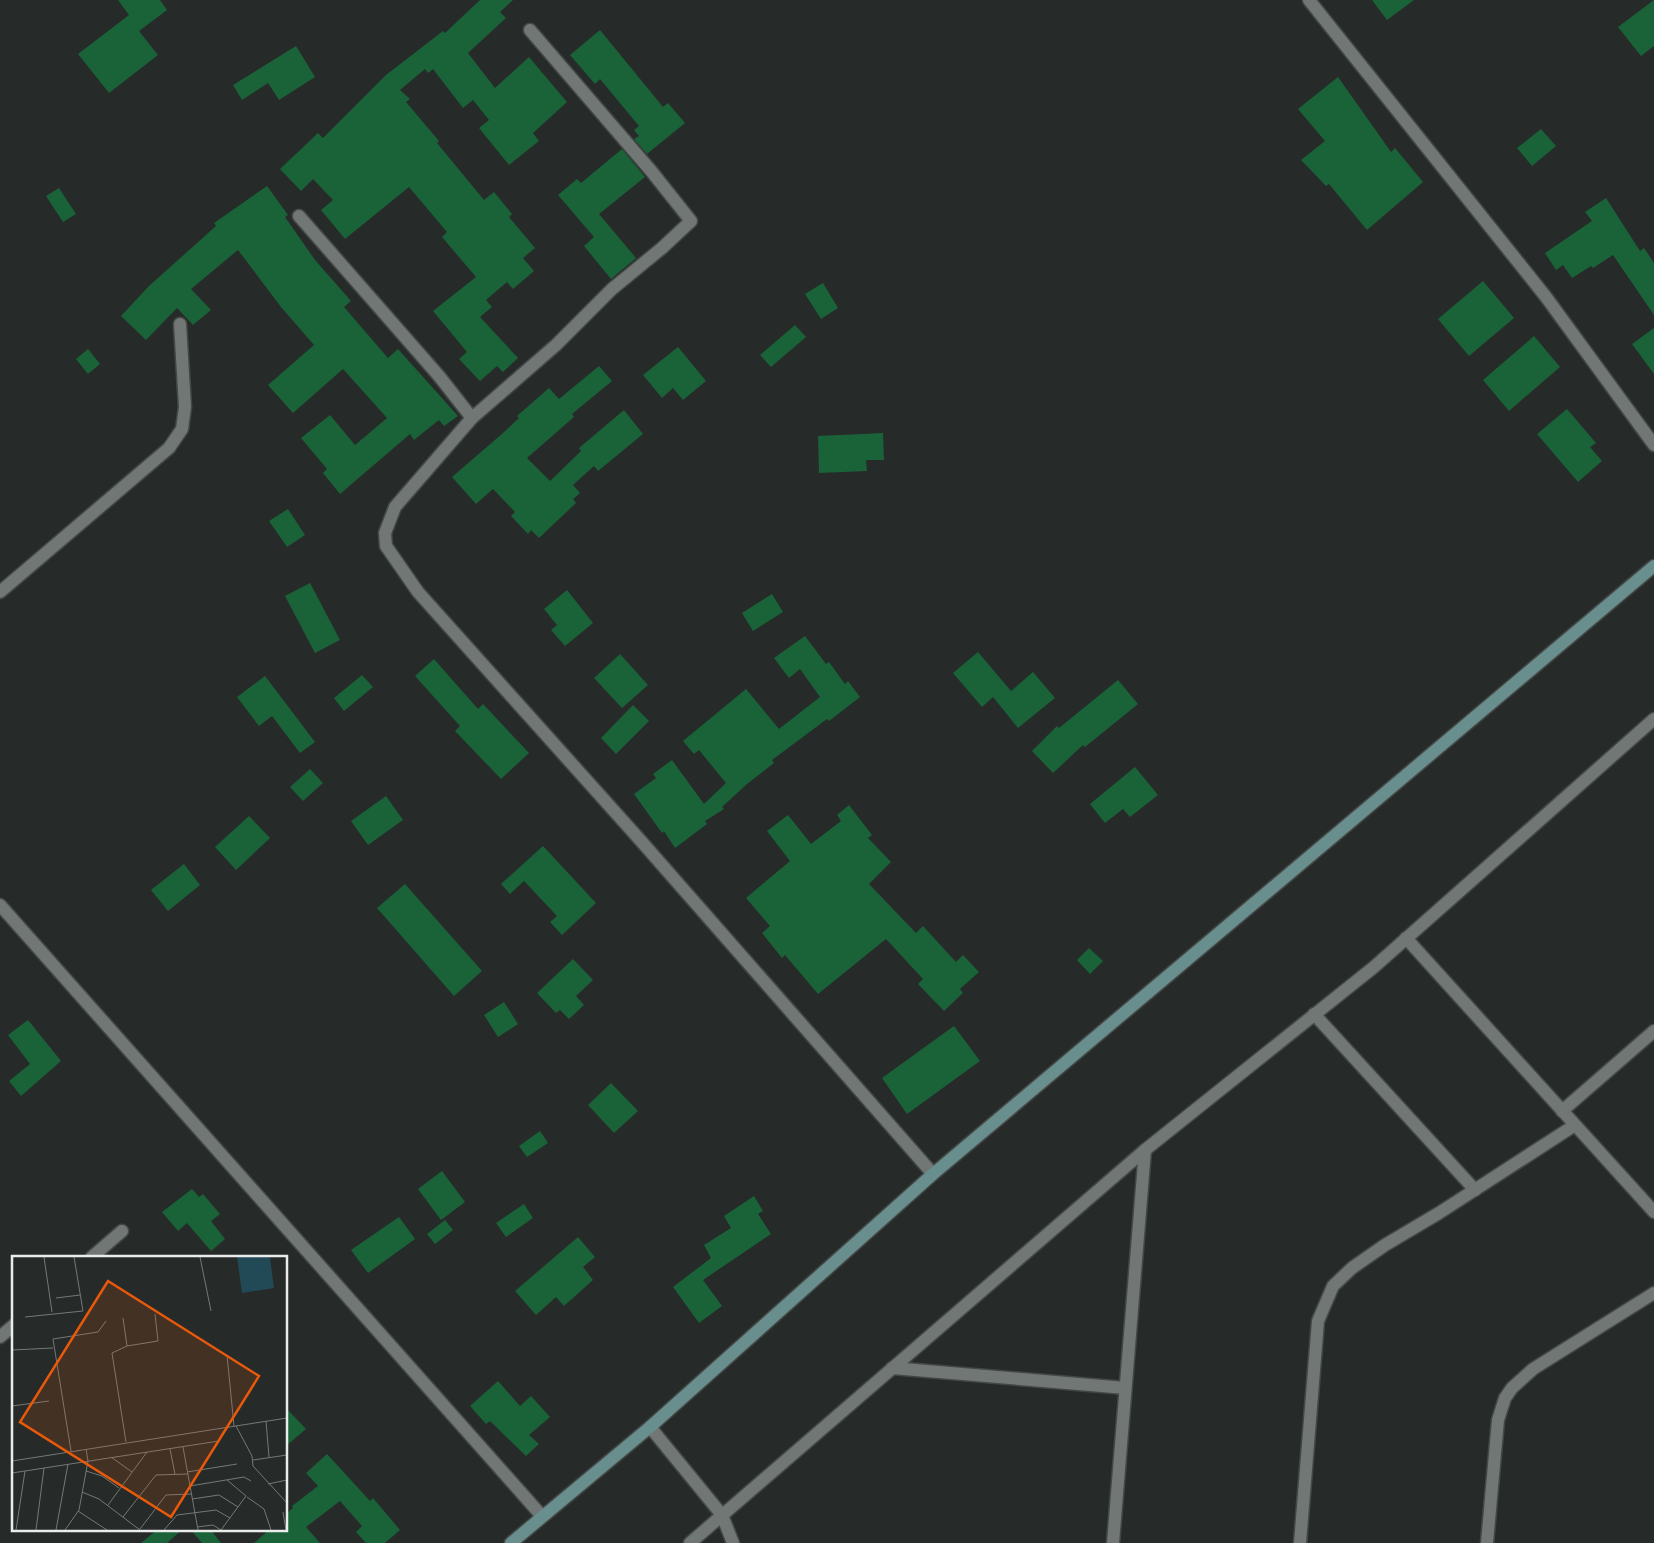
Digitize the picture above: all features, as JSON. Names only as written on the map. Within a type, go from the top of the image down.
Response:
[{"type":"street","points":[[1309,0],[1546,298],[1654,445]]},
{"type":"street","points":[[530,30],[652,172],[691,221],[662,248],[612,289],[556,345],[472,418],[396,507],[385,533],[386,546],[418,592],[641,840],[934,1174]]},
{"type":"street","points":[[299,216],[439,376],[472,418]]},
{"type":"street","points":[[0,592],[169,448],[178,436],[182,429],[185,407],[180,324]]},
{"type":"street","points":[[511,1543],[541,1515],[650,1427],[934,1174],[1654,566]]},
{"type":"street","points":[[690,1543],[1145,1150],[1406,938],[1654,719]]},
{"type":"street","points":[[0,905],[541,1515]]},
{"type":"street","points":[[1406,938],[1653,1209]]},
{"type":"street","points":[[1314,1014],[1476,1190]]},
{"type":"street","points":[[1562,1111],[1654,1031]]},
{"type":"street","points":[[1300,1543],[1318,1321],[1333,1286],[1385,1245],[1476,1190],[1576,1125]]},
{"type":"street","points":[[1113,1543],[1145,1150]]},
{"type":"street","points":[[93,1256],[122,1231]]},
{"type":"street","points":[[1487,1543],[1498,1420],[1505,1398],[1512,1388],[1533,1369],[1654,1293]]},
{"type":"street","points":[[0,1336],[12,1327]]},
{"type":"street","points":[[892,1368],[1125,1388]]},
{"type":"street","points":[[650,1427],[722,1515],[733,1543]]},
{"type":"building","points":[[118,0],[160,0],[167,10],[139,31],[158,55],[109,93],[78,54],[129,15]]},
{"type":"building","points":[[480,0],[513,0],[500,12],[506,18],[468,53],[495,88],[529,57],[567,102],[533,133],[539,141],[509,165],[479,128],[489,120],[473,100],[463,108],[433,69],[428,73],[425,69],[400,90],[410,99],[406,102],[439,141],[437,143],[484,200],[494,192],[512,214],[509,217],[535,248],[523,258],[534,271],[513,289],[507,282],[486,300],[492,307],[480,317],[518,358],[503,372],[497,366],[480,381],[459,359],[467,352],[433,311],[476,277],[442,237],[447,232],[409,187],[345,239],[321,210],[333,200],[313,179],[301,191],[280,169],[318,133],[323,138],[386,75],[443,31],[445,33]]},
{"type":"building","points":[[1372,0],[1414,0],[1387,20]]},
{"type":"building","points":[[1654,0],[1654,46],[1641,56],[1618,27]]},
{"type":"building","points":[[600,30],[663,107],[668,103],[685,123],[647,154],[634,139],[639,136],[634,130],[639,126],[600,79],[595,84],[570,55]]},
{"type":"building","points":[[296,46],[315,77],[279,100],[268,83],[242,100],[233,85]]},
{"type":"building","points":[[1338,77],[1391,152],[1395,148],[1423,182],[1367,230],[1329,184],[1326,186],[1301,160],[1325,141],[1298,109]]},
{"type":"building","points":[[1541,129],[1556,146],[1532,166],[1517,148]]},
{"type":"building","points":[[622,149],[645,177],[599,214],[636,258],[611,279],[584,246],[594,237],[558,195],[577,179],[581,183]]},
{"type":"building","points":[[267,186],[288,215],[285,217],[315,260],[351,301],[344,307],[388,358],[398,349],[458,416],[444,426],[439,420],[414,440],[410,434],[340,494],[323,473],[327,469],[301,438],[330,415],[355,445],[387,418],[343,369],[293,413],[268,385],[314,345],[281,307],[238,250],[191,289],[211,310],[193,325],[177,308],[146,340],[121,316],[149,286],[216,226],[214,223]]},
{"type":"building","points":[[59,188],[76,214],[63,222],[46,196]]},
{"type":"building","points":[[1606,198],[1640,251],[1644,248],[1654,263],[1654,315],[1613,255],[1593,268],[1591,266],[1572,278],[1563,265],[1556,270],[1545,253],[1592,221],[1585,212]]},
{"type":"building","points":[[1483,281],[1514,318],[1469,356],[1438,319]]},
{"type":"building","points":[[823,283],[838,308],[821,319],[805,294]]},
{"type":"building","points":[[795,325],[806,337],[771,367],[760,355]]},
{"type":"building","points":[[1654,328],[1654,374],[1632,344]]},
{"type":"building","points":[[1534,336],[1560,367],[1509,411],[1483,380]]},
{"type":"building","points":[[678,347],[706,381],[683,400],[673,388],[662,398],[643,375]]},
{"type":"building","points":[[88,349],[100,364],[88,374],[76,359]]},
{"type":"building","points":[[599,366],[612,381],[572,414],[574,417],[527,458],[550,481],[581,451],[579,448],[624,410],[643,434],[598,471],[594,466],[573,485],[580,493],[573,499],[576,503],[539,538],[531,530],[528,534],[511,516],[515,512],[493,489],[476,504],[452,477],[503,433],[519,418],[517,416],[549,388],[559,399]]},
{"type":"building","points":[[1567,409],[1596,443],[1590,447],[1602,461],[1578,482],[1537,434]]},
{"type":"building","points":[[883,433],[884,460],[866,460],[867,471],[819,473],[818,436]]},
{"type":"building","points":[[288,509],[305,535],[287,547],[269,521]]},
{"type":"building","points":[[310,583],[340,640],[315,653],[285,596]]},
{"type":"building","points":[[567,590],[593,623],[565,646],[551,630],[557,625],[544,609]]},
{"type":"building","points":[[772,594],[783,612],[753,631],[742,613]]},
{"type":"building","points":[[805,636],[826,664],[829,662],[845,684],[848,681],[860,697],[772,760],[774,763],[722,807],[724,809],[705,821],[707,824],[675,848],[664,831],[662,833],[634,794],[656,778],[653,774],[672,760],[704,804],[726,783],[699,750],[694,754],[683,741],[746,689],[779,729],[820,697],[800,669],[789,678],[774,658]]},
{"type":"building","points":[[978,652],[1011,691],[1033,672],[1055,698],[1018,728],[993,697],[982,707],[953,673]]},
{"type":"building","points":[[620,654],[648,685],[622,708],[594,678]]},
{"type":"building","points":[[434,659],[478,709],[483,704],[529,753],[501,779],[455,731],[460,726],[415,676]]},
{"type":"building","points":[[362,675],[373,687],[344,711],[334,698]]},
{"type":"building","points":[[265,676],[315,742],[300,753],[272,716],[259,726],[237,697]]},
{"type":"building","points":[[1118,680],[1138,704],[1085,747],[1083,745],[1053,773],[1032,751],[1057,726],[1059,728]]},
{"type":"building","points":[[633,705],[649,721],[616,754],[601,738]]},
{"type":"building","points":[[1135,767],[1158,795],[1130,817],[1123,809],[1105,823],[1090,804]]},
{"type":"building","points":[[310,769],[323,783],[303,801],[290,787]]},
{"type":"building","points":[[386,796],[403,820],[368,845],[351,821]]},
{"type":"building","points":[[849,805],[872,835],[868,838],[891,862],[869,884],[916,933],[923,926],[956,962],[963,955],[979,972],[960,989],[963,993],[944,1011],[918,984],[923,979],[886,939],[818,994],[785,955],[782,958],[762,933],[770,926],[746,898],[790,861],[767,831],[788,815],[811,844],[841,821],[837,815]]},
{"type":"building","points":[[249,816],[270,838],[236,870],[215,847]]},
{"type":"building","points":[[543,846],[596,903],[562,935],[550,922],[557,916],[524,881],[510,894],[501,884]]},
{"type":"building","points":[[184,864],[200,885],[168,911],[151,890]]},
{"type":"building","points":[[405,884],[482,971],[454,996],[377,908]]},
{"type":"building","points":[[1089,948],[1103,961],[1090,974],[1077,960]]},
{"type":"building","points":[[573,959],[593,980],[576,996],[584,1005],[569,1019],[560,1010],[556,1013],[537,993]]},
{"type":"building","points":[[504,1002],[518,1024],[498,1037],[484,1015]]},
{"type":"building","points":[[28,1020],[61,1061],[21,1096],[9,1081],[30,1064],[8,1035]]},
{"type":"building","points":[[954,1026],[980,1061],[907,1114],[882,1078]]},
{"type":"building","points":[[611,1083],[638,1111],[614,1133],[588,1105]]},
{"type":"building","points":[[540,1131],[548,1143],[527,1157],[519,1146]]},
{"type":"building","points":[[442,1171],[465,1202],[441,1220],[418,1189]]},
{"type":"building","points":[[192,1189],[199,1197],[203,1194],[220,1214],[211,1221],[225,1239],[211,1251],[187,1223],[178,1231],[162,1212]]},
{"type":"building","points":[[754,1196],[763,1211],[758,1214],[771,1234],[703,1280],[722,1306],[699,1323],[673,1287],[711,1258],[704,1245],[731,1228],[724,1216]]},
{"type":"building","points":[[524,1204],[533,1218],[506,1237],[496,1223]]},
{"type":"building","points":[[399,1217],[415,1239],[368,1273],[351,1250]]},
{"type":"building","points":[[445,1220],[453,1230],[435,1244],[427,1234]]},
{"type":"building","points":[[578,1237],[595,1257],[583,1267],[593,1280],[564,1306],[556,1297],[536,1315],[515,1291]]},
{"type":"building","points":[[498,1381],[520,1406],[531,1396],[550,1417],[529,1435],[539,1444],[526,1456],[490,1421],[486,1424],[470,1406]]},
{"type":"building","points":[[288,1410],[306,1429],[288,1444]]},
{"type":"building","points":[[327,1454],[370,1501],[373,1498],[400,1530],[385,1543],[366,1543],[356,1532],[362,1526],[340,1501],[306,1527],[320,1543],[254,1543],[269,1530],[288,1530],[288,1512],[293,1508],[292,1506],[318,1486],[306,1473]]},
{"type":"building","points":[[157,1530],[182,1530],[167,1543],[141,1543]]},
{"type":"building","points":[[191,1530],[211,1530],[221,1543],[202,1543]]}]
